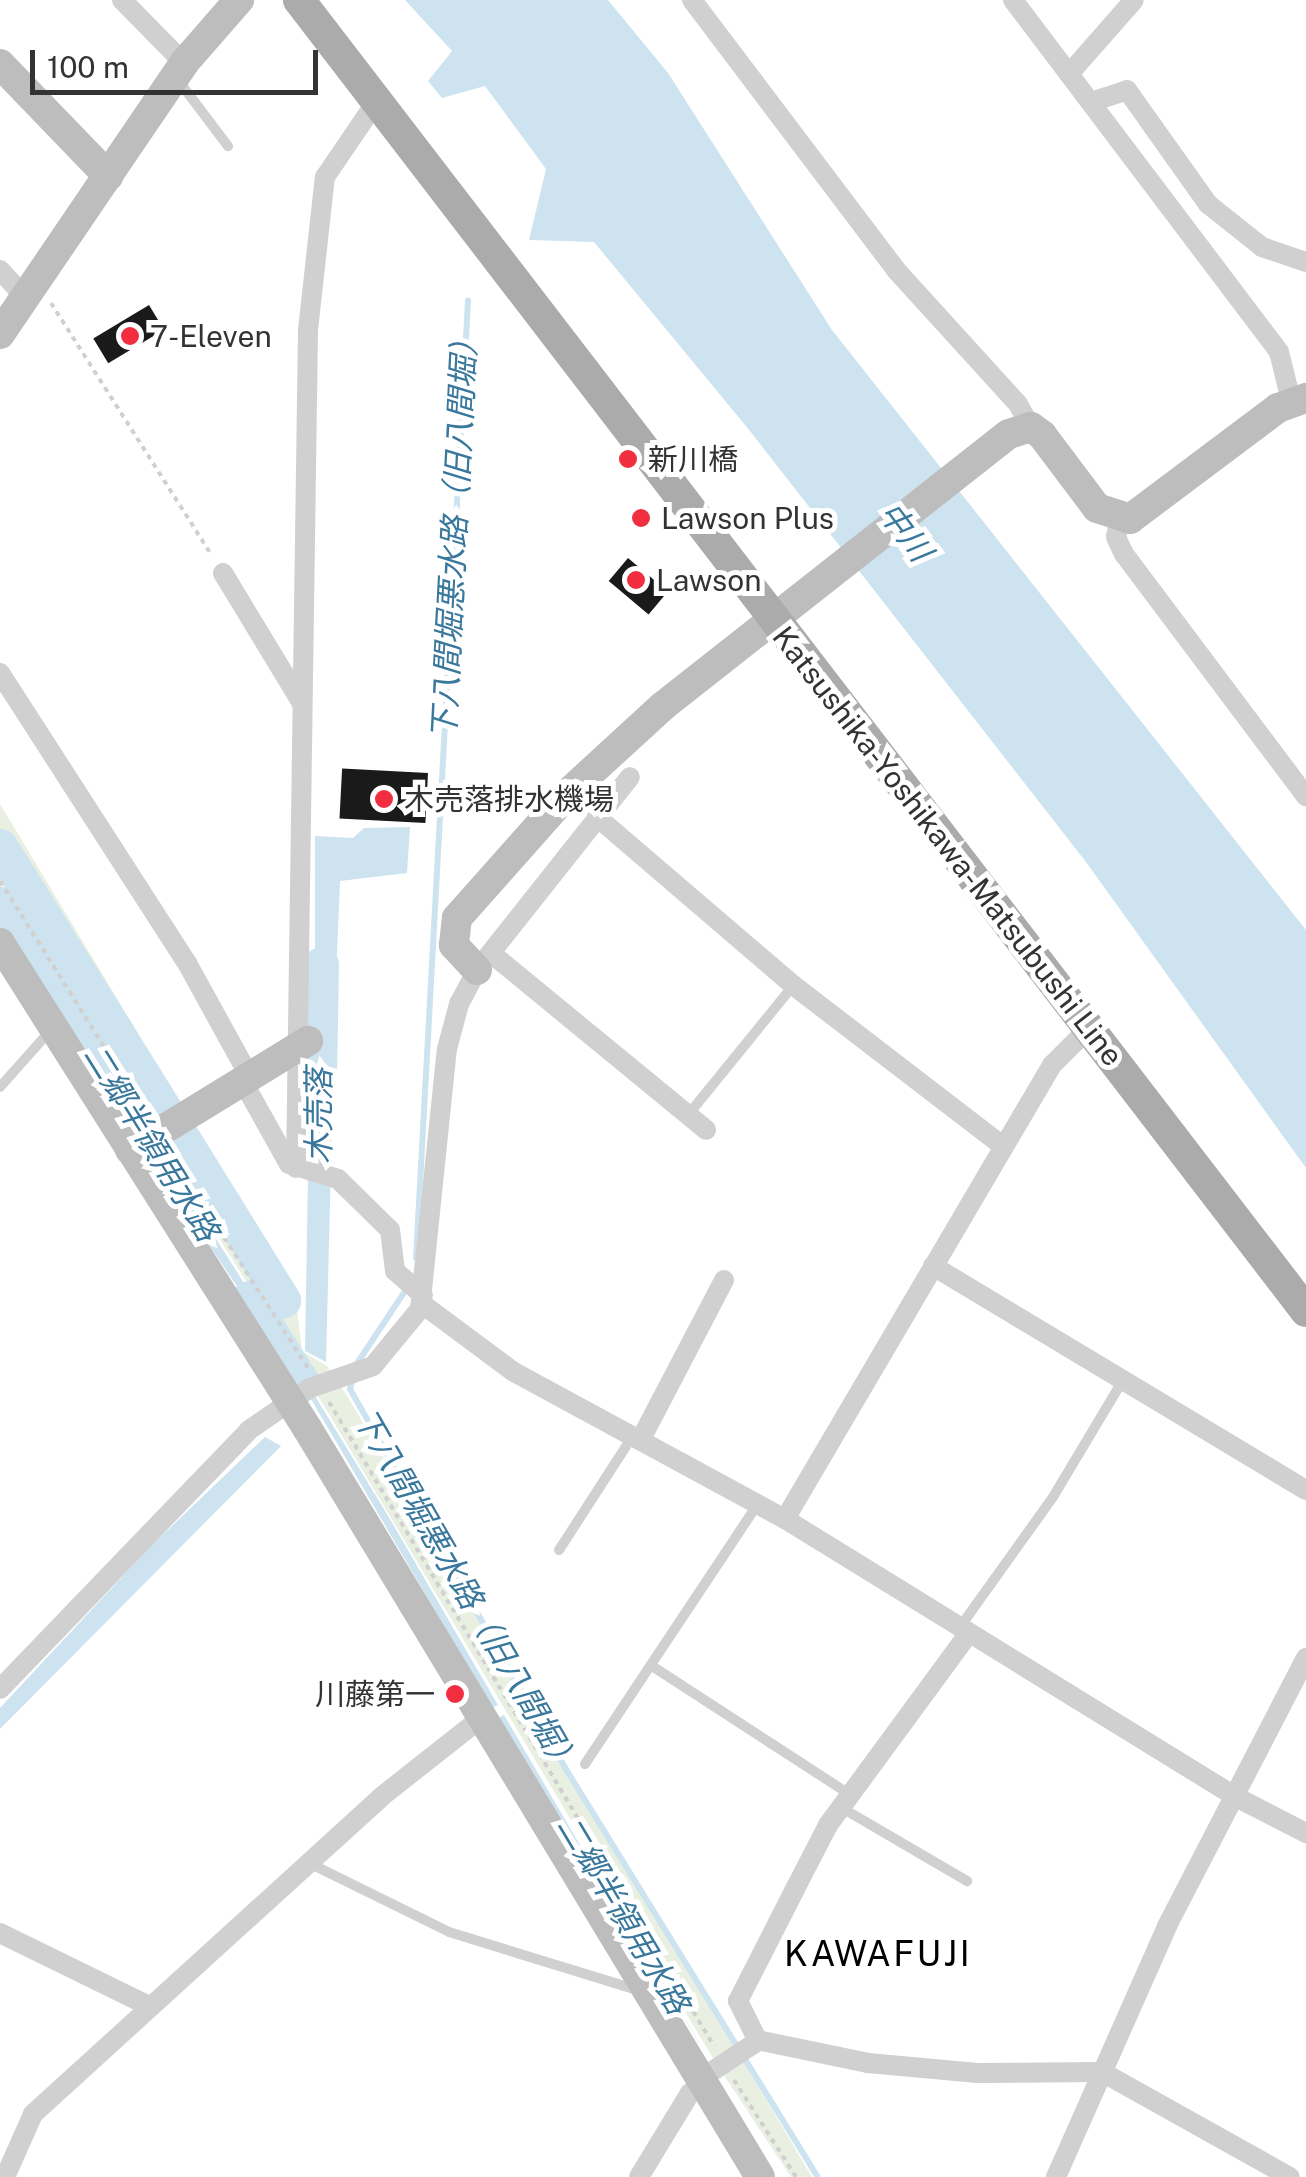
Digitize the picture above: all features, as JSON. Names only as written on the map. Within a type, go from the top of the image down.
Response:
[{"type":"main road","name":"Katsushika-Yoshikawa-Matsubushi Line","points":[[299,0],[771,619],[1306,1310]]},
{"type":"street","points":[[122,0],[180,70]]},
{"type":"street","points":[[0,334],[180,70],[238,0]]},
{"type":"street","points":[[692,0],[896,270],[1018,404],[1020,431],[1098,508],[1120,518],[1143,511],[1299,399],[1279,352],[1013,0]]},
{"type":"street","points":[[1069,74],[1134,0]]},
{"type":"street","points":[[0,64],[108,176]]},
{"type":"street","points":[[1090,102],[1127,90],[1208,204],[1262,247],[1306,262]]},
{"type":"street","points":[[296,1168],[303,1044],[302,704],[308,330],[325,177],[338,149],[378,99]]},
{"type":"street","points":[[0,270],[31,288]]},
{"type":"street","points":[[706,1130],[485,962],[454,945],[457,918],[567,794],[771,619],[1020,431]]},
{"type":"street","points":[[1120,518],[1116,537],[1124,554],[1306,796]]},
{"type":"street","points":[[222,573],[302,704]]},
{"type":"street","points":[[0,672],[188,962],[296,1168],[338,1179],[390,1230],[395,1271],[422,1299],[514,1372],[758,1503],[1236,1797],[1306,1833]]},
{"type":"street","points":[[0,1689],[248,1430],[310,1389],[373,1366],[422,1299],[447,1048],[459,1004],[485,962],[630,777]]},
{"type":"street","points":[[597,816],[794,985],[1003,1146]]},
{"type":"street","points":[[0,942],[53,1027],[147,1139],[310,1389],[481,1718],[647,1992],[714,2072],[760,2177]]},
{"type":"street","points":[[785,1519],[1052,1065],[1090,1027]]},
{"type":"street","points":[[147,1139],[303,1044]]},
{"type":"street","points":[[933,1266],[1306,1490]]},
{"type":"street","points":[[638,1436],[724,1280]]},
{"type":"street","points":[[758,2041],[738,2001],[846,1801],[964,1630]]},
{"type":"street","points":[[1056,2177],[1167,1926],[1306,1658]]},
{"type":"street","points":[[4,2177],[33,2114],[308,1862],[481,1718]]},
{"type":"street","points":[[0,1932],[148,2006]]},
{"type":"street","points":[[639,2177],[690,2093],[758,2041],[868,2063],[978,2073],[1102,2072],[1290,2177]]},
{"type":"lane","points":[[180,70],[228,146]]},
{"type":"lane","points":[[688,1115],[794,985]]},
{"type":"lane","points":[[0,1088],[53,1027]]},
{"type":"lane","points":[[964,1630],[1054,1497],[1123,1380]]},
{"type":"lane","points":[[558,1550],[638,1436]]},
{"type":"lane","points":[[585,1764],[758,1503]]},
{"type":"lane","points":[[652,1666],[967,1881]]},
{"type":"lane","points":[[308,1862],[449,1932],[647,1992]]},
{"type":"path","points":[[31,288],[222,573]]},
{"type":"path","points":[[0,880],[147,1139],[310,1389],[714,2072],[796,2177]]},
{"type":"green space","points":[[0,804],[295,1294],[302,1351],[327,1366],[346,1394],[812,2177],[791,2177],[714,2060],[326,1409],[0,888]]},
{"type":"water","name":"中川","points":[[405,0],[608,0],[668,73],[832,330],[1306,930],[1306,1168],[1086,862],[750,431],[594,242],[529,240],[546,169],[485,86],[442,98],[428,81],[452,51]]},
{"type":"water","points":[[410,827],[407,873],[340,881],[335,1001],[315,1011],[315,836],[353,838],[364,828]]},
{"type":"water","points":[[334,1041],[326,1362],[305,1351],[310,1057]]},
{"type":"water","points":[[176,1175],[276,1334],[271,1337],[166,1181]]},
{"type":"water","points":[[315,1396],[498,1705],[492,1708],[311,1399]]},
{"type":"water","points":[[265,1437],[281,1446],[0,1729],[0,1708],[150,1547]]},
{"type":"water","points":[[504,1715],[577,1840],[708,2057],[498,1718]]},
{"type":"building","name":"7-Eleven","points":[[149,305],[164,330],[108,363],[93,338]]},
{"type":"building","points":[[628,558],[668,591],[649,614],[609,581]]},
{"type":"building","name":"木売落排水機場","points":[[342,768],[428,773],[425,823],[340,818]]},
{"type":"waterway","name":"下八間堀悪水路（旧八間堀）","points":[[416,1258],[468,300]]},
{"type":"waterway","points":[[0,846],[164,1108]]},
{"type":"waterway","name":"二郷半領用水路","points":[[0,904],[197,1217]]},
{"type":"waterway","name":"木売落","points":[[319,1077],[321,964]]},
{"type":"waterway","points":[[182,1137],[283,1300]]},
{"type":"waterway","name":"下八間堀悪水路（旧八間堀）","points":[[356,1365],[407,1288]]},
{"type":"waterway","name":"二郷半領用水路","points":[[249,1298],[302,1382]]},
{"type":"waterway","name":"下八間堀悪水路（旧八間堀）","points":[[353,1377],[350,1389],[567,1771],[818,2177]]},
{"type":"place","name":"7-Eleven","points":[[130,336]]},
{"type":"place","name":"新川橋","points":[[628,459]]},
{"type":"place","name":"Lawson Plus","points":[[641,518]]},
{"type":"place","name":"Lawson","points":[[636,580]]},
{"type":"place","name":"木売落排水機場","points":[[384,799]]},
{"type":"place","name":"川藤第一","points":[[455,1694]]},
{"type":"district","name":"KAWAFUJI","points":[[878,1954]]}]
